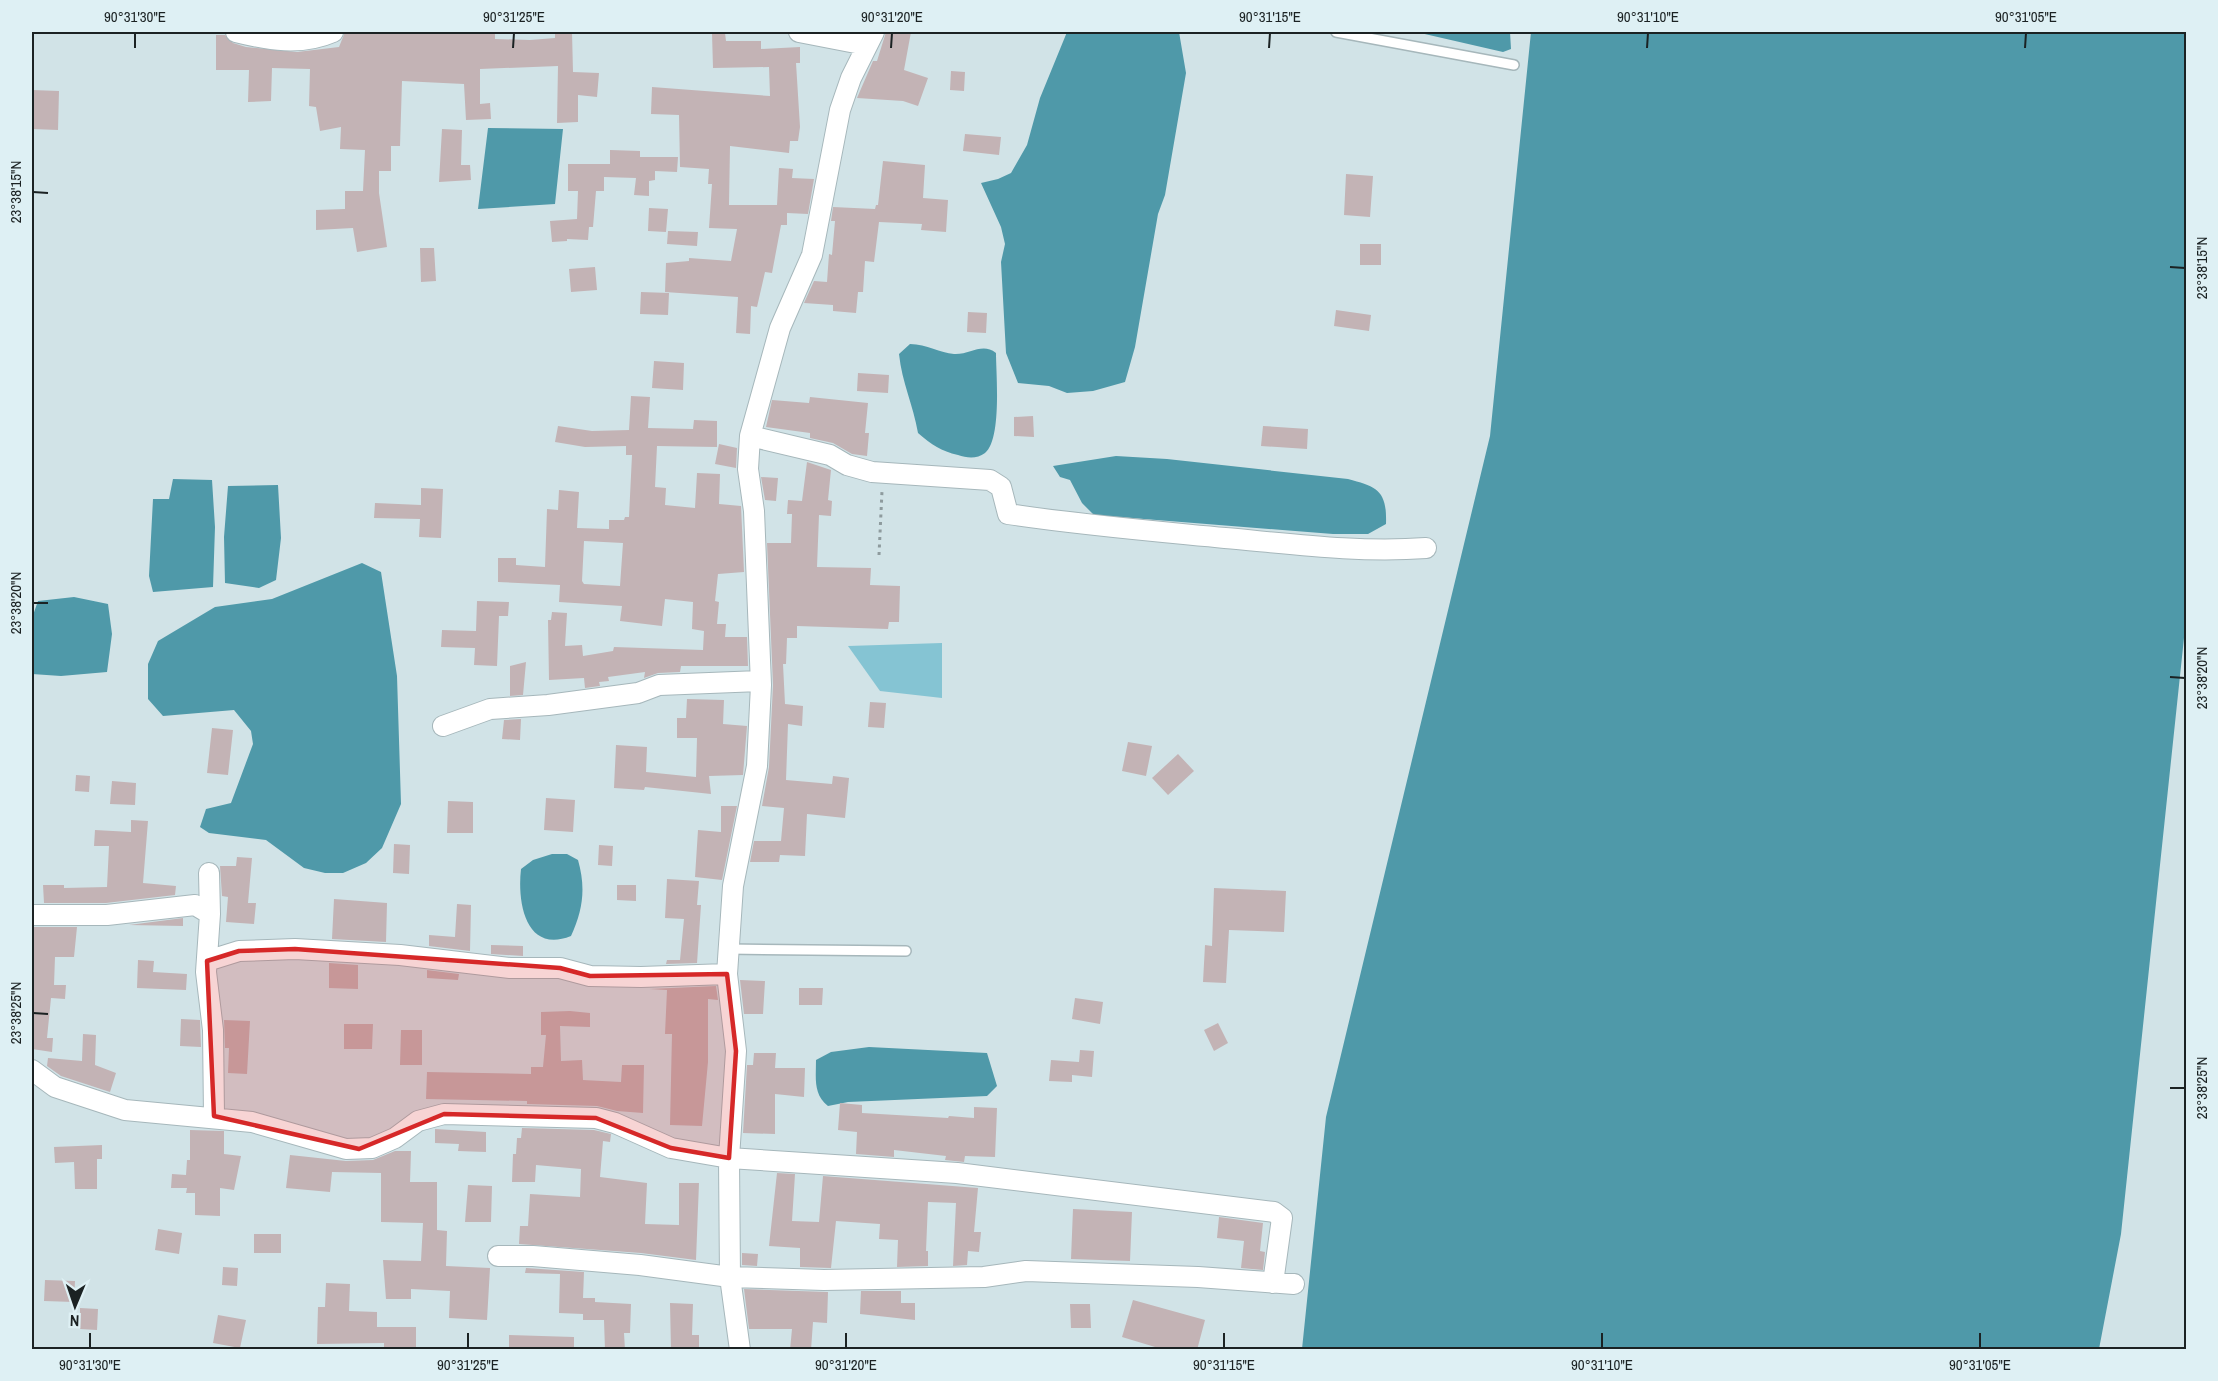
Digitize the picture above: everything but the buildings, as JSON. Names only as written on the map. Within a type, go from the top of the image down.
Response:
[{"type":"street","points":[[236,32],[274,40],[310,40],[333,32]]},
{"type":"street","points":[[740,1350],[729,1276],[729,1158],[736,1051],[727,974],[733,886],[757,766],[760,681],[756,543],[748,469],[750,435],[780,328],[812,255],[840,110],[870,38],[799,32]]},
{"type":"street","points":[[750,435],[779,440],[830,455],[847,465],[882,473],[990,480],[1001,487],[1008,514],[1052,521],[1376,551],[1426,548]]},
{"type":"street","points":[[443,726],[490,709],[548,705],[638,693],[659,685],[760,681]]},
{"type":"street","points":[[209,873],[210,914],[207,961],[208,1000],[213,1030],[214,1116]]},
{"type":"street","points":[[32,915],[106,915],[195,905],[210,914]]},
{"type":"street","points":[[207,961],[239,951],[295,949],[400,955],[510,968],[560,968],[590,976],[727,974]]},
{"type":"street","points":[[32,1070],[55,1087],[125,1110],[214,1116],[252,1122],[330,1144],[359,1149],[372,1148],[395,1138],[418,1121],[444,1114],[596,1118],[615,1123],[671,1148],[729,1158],[957,1173],[1274,1212],[1282,1218],[1273,1283]]},
{"type":"street","points":[[498,1256],[533,1256],[640,1265],[729,1276],[824,1280],[984,1277],[1026,1271],[1198,1277],[1294,1284]]},
{"type":"lane","points":[[1336,32],[1514,65]]},
{"type":"lane","points":[[728,949],[906,951]]},
{"type":"path","points":[[879,555],[882,473]]},
{"type":"highlighted area","points":[[295,949],[560,968],[590,976],[727,974],[736,1051],[729,1158],[671,1148],[596,1118],[444,1114],[359,1149],[214,1116],[207,961],[239,951]]},
{"type":"shaded area","points":[[1067,32],[1179,32],[1186,73],[1135,347],[1125,382],[1093,391],[1067,393],[1049,386],[1018,383],[1006,353],[1001,262],[1005,244],[1001,227],[981,183],[1011,173],[1027,145],[1040,98]]},
{"type":"shaded area","points":[[1416,32],[1510,32],[1511,49],[1503,52]]},
{"type":"shaded area","points":[[1531,32],[2186,32],[2186,619],[2121,1234],[2099,1349],[1302,1349],[1326,1117],[1490,436]]},
{"type":"shaded area","points":[[488,128],[563,129],[555,204],[478,209]]},
{"type":"shaded area","points":[[910,344],[954,354],[981,349],[996,353],[996,421],[990,446],[985,453],[965,457],[937,447],[918,433],[899,354]]},
{"type":"shaded area","points":[[1116,456],[1167,459],[1348,479],[1367,485],[1379,492],[1385,504],[1386,524],[1368,534],[1333,534],[1094,515],[1082,503],[1070,480],[1060,477],[1053,466]]},
{"type":"shaded area","points":[[173,479],[212,480],[215,527],[213,587],[153,592],[149,576],[153,499],[169,499]]},
{"type":"shaded area","points":[[278,485],[281,538],[276,580],[259,588],[225,583],[224,537],[228,486]]},
{"type":"shaded area","points":[[362,563],[381,572],[397,676],[401,804],[382,848],[366,863],[343,873],[325,873],[304,868],[266,840],[209,833],[200,827],[206,809],[231,803],[253,744],[251,731],[234,710],[163,716],[148,699],[148,664],[158,641],[215,607],[272,599]]},
{"type":"shaded area","points":[[74,597],[108,604],[112,634],[107,672],[61,676],[32,674],[32,618],[38,601]]},
{"type":"shaded area","points":[[942,643],[942,698],[880,691],[848,646]]},
{"type":"shaded area","points":[[552,854],[567,854],[578,860],[582,880],[581,908],[571,936],[556,940],[544,938],[534,932],[523,910],[520,882],[521,869],[533,860]]},
{"type":"shaded area","points":[[869,1047],[987,1053],[997,1086],[987,1096],[848,1102],[828,1106],[818,1091],[816,1060],[831,1052]]}]
